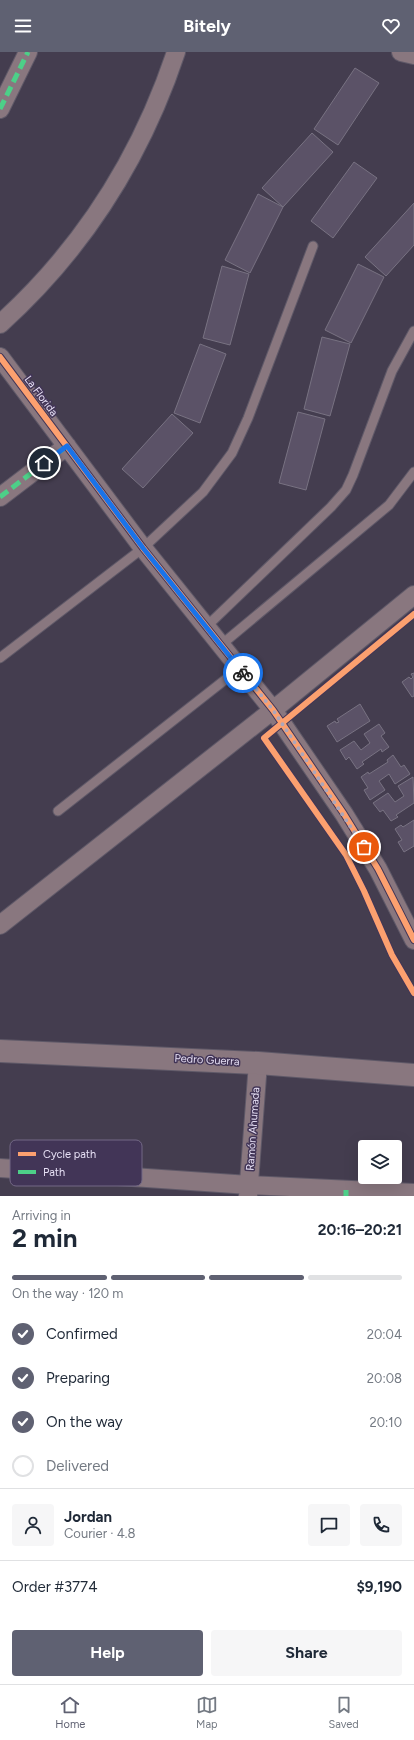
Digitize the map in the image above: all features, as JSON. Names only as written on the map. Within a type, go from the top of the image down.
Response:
[{"type":"street","points":[[0,108],[28,52]]},
{"type":"street","points":[[0,324],[46,279],[71,249],[116,185],[152,116],[176,52]]},
{"type":"street","points":[[401,52],[414,55]]},
{"type":"street","name":"La Florida","points":[[0,357],[143,548],[273,710],[378,869],[414,940]]},
{"type":"street","points":[[0,496],[67,446]]},
{"type":"street","points":[[0,925],[273,710],[414,595]]},
{"type":"street","name":"Pedro Guerra","points":[[0,1051],[258,1063],[414,1075]]},
{"type":"street","name":"Ramón Ahumada","points":[[249,1191],[258,1063]]},
{"type":"street","points":[[0,1168],[10,1169]]},
{"type":"street","points":[[142,1181],[249,1191],[414,1193]]},
{"type":"lane","points":[[0,658],[143,548],[203,492],[232,453],[248,418],[313,246]]},
{"type":"lane","points":[[206,627],[331,507],[346,490],[392,371],[414,331]]},
{"type":"lane","points":[[221,645],[389,505],[414,472]]},
{"type":"lane","points":[[58,811],[240,668]]},
{"type":"building","points":[[355,68],[379,83],[338,145],[314,129]]},
{"type":"building","points":[[312,133],[333,152],[283,207],[262,188]]},
{"type":"building","points":[[354,162],[377,178],[333,238],[311,221]]},
{"type":"building","points":[[258,194],[283,207],[250,273],[225,260]]},
{"type":"building","points":[[414,203],[414,245],[386,276],[365,257]]},
{"type":"building","points":[[358,264],[384,277],[351,343],[325,330]]},
{"type":"building","points":[[222,266],[249,274],[230,345],[203,338]]},
{"type":"building","points":[[322,337],[350,344],[330,416],[304,409]]},
{"type":"building","points":[[200,344],[226,354],[200,423],[174,413]]},
{"type":"building","points":[[298,412],[325,419],[306,490],[279,483]]},
{"type":"building","points":[[172,414],[193,433],[143,488],[122,469]]},
{"type":"building","points":[[414,673],[414,696],[412,697],[402,682],[409,677],[411,679],[413,677],[411,674]]},
{"type":"building","points":[[360,704],[370,721],[337,742],[327,726],[335,721],[336,723],[339,722],[337,719]]},
{"type":"building","points":[[379,724],[385,733],[381,736],[389,747],[382,752],[381,749],[362,762],[364,764],[357,769],[349,757],[346,760],[340,750],[354,741],[361,750],[370,743],[364,734]]},
{"type":"building","points":[[393,755],[401,767],[404,765],[410,774],[395,784],[389,774],[379,781],[385,790],[370,800],[364,790],[368,788],[361,777],[368,772],[369,774],[388,762],[387,760]]},
{"type":"building","points":[[413,777],[414,803],[396,815],[398,817],[391,821],[383,810],[380,812],[373,803],[388,793],[395,802],[404,796],[398,786]]},
{"type":"building","points":[[414,820],[414,846],[404,852],[398,842],[402,840],[395,829],[401,825],[403,827]]},
{"type":"marked path","points":[[0,109],[28,52]]},
{"type":"marked path","points":[[0,497],[67,446]]},
{"type":"marked path","points":[[346,1190],[346,1196]]},
{"type":"cycle path","points":[[0,357],[143,548],[273,710],[344,814],[378,869],[414,940]]},
{"type":"cycle path","points":[[414,614],[264,738],[346,855],[364,891],[392,955],[414,993]]},
{"type":"way so far","points":[[243,673],[273,710],[344,814],[364,847]]},
{"type":"route","points":[[44,463],[67,446],[143,548],[243,673]]}]
